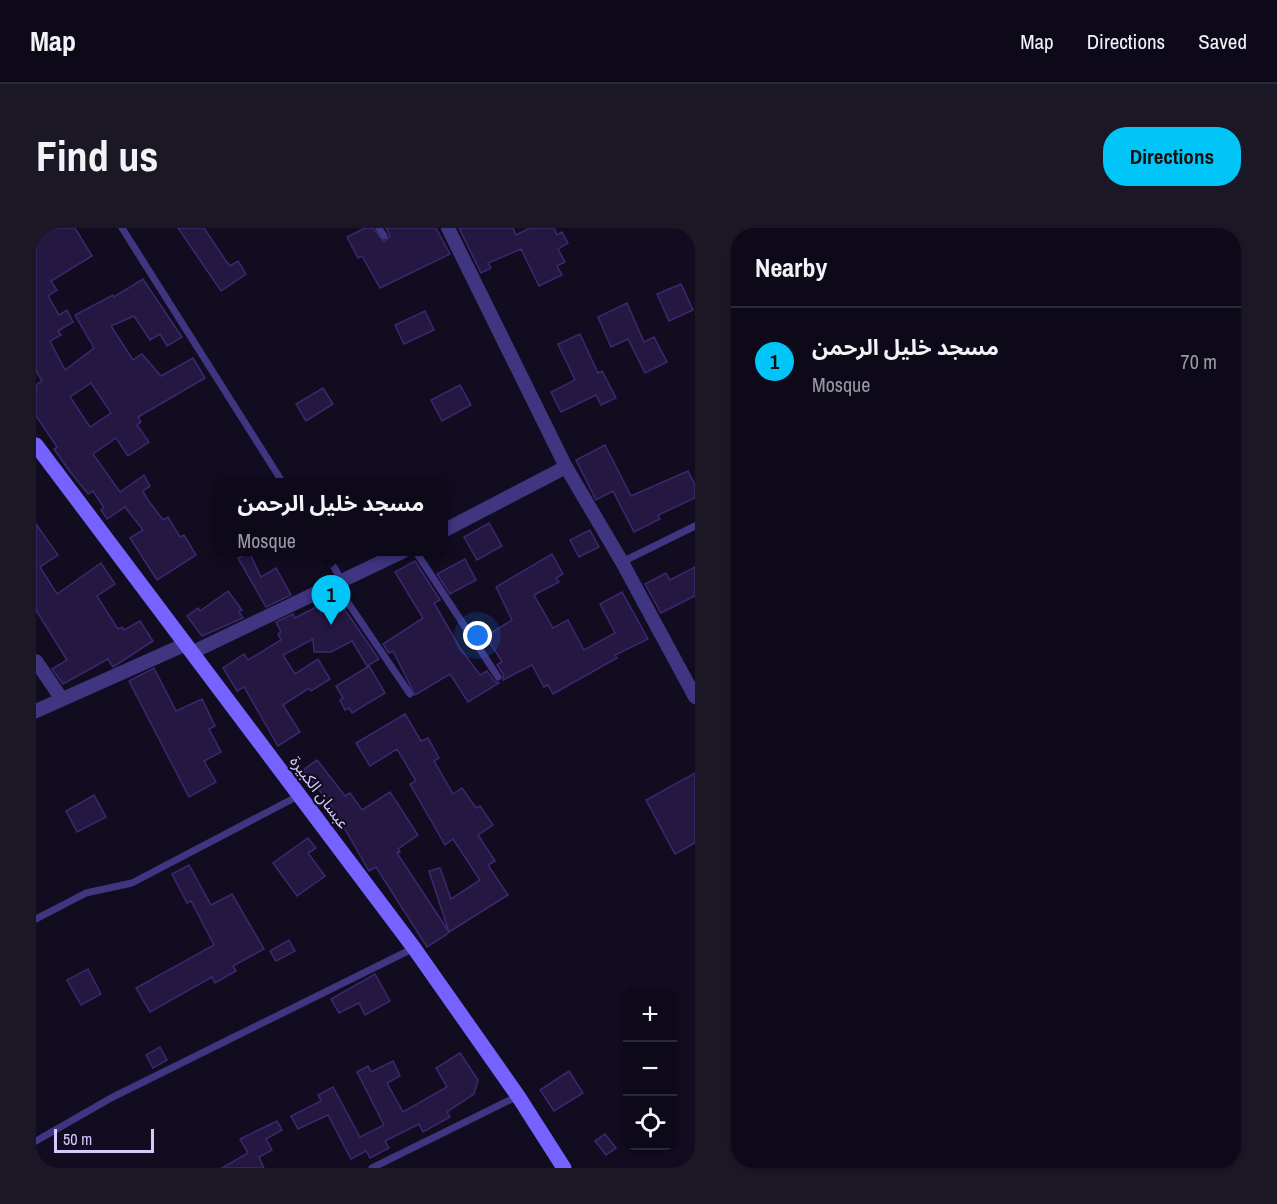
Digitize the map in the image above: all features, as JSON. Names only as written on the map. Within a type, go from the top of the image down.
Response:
[{"type":"main road","name":"عبسان الكبيرة","points":[[36,445],[414,948],[518,1096],[564,1168]]},
{"type":"street","points":[[448,228],[566,467],[622,562],[695,698]]},
{"type":"street","points":[[448,529],[566,467]]},
{"type":"street","points":[[36,711],[61,698],[189,648],[393,556]]},
{"type":"street","points":[[36,661],[61,698]]},
{"type":"lane","points":[[122,228],[280,478]]},
{"type":"lane","points":[[379,228],[384,237]]},
{"type":"lane","points":[[622,562],[695,526]]},
{"type":"lane","points":[[327,556],[341,579],[342,594],[411,694]]},
{"type":"lane","points":[[419,556],[498,677]]},
{"type":"lane","points":[[36,919],[86,893],[132,883],[300,795]]},
{"type":"lane","points":[[36,1141],[111,1098],[414,948]]},
{"type":"lane","points":[[372,1168],[518,1096]]},
{"type":"building","points":[[36,228],[75,228],[92,256],[51,281],[57,290],[48,296],[59,315],[67,310],[73,322],[58,331],[61,335],[50,341],[65,370],[94,348],[75,315],[113,295],[114,297],[143,279],[182,337],[167,346],[160,334],[150,340],[134,316],[111,326],[133,360],[142,354],[161,376],[193,358],[205,378],[138,417],[141,422],[137,425],[149,442],[128,456],[116,438],[93,454],[120,492],[144,475],[150,486],[143,491],[148,500],[163,520],[168,517],[180,537],[184,535],[196,555],[157,580],[130,538],[143,530],[125,507],[107,519],[101,510],[104,508],[93,491],[88,494],[54,449],[57,447],[36,416],[36,385],[42,381],[36,371]],"holes":[[[91,383],[111,413],[90,427],[70,397]]]},
{"type":"building","points":[[178,228],[204,228],[230,266],[238,261],[246,274],[221,291]]},
{"type":"building","points":[[365,228],[373,228],[384,242],[390,236],[386,228],[436,228],[450,254],[380,288],[362,256],[358,258],[347,237]]},
{"type":"building","points":[[459,228],[513,228],[516,235],[530,228],[554,228],[557,235],[562,232],[568,243],[558,249],[565,262],[557,266],[562,275],[539,286],[521,249],[488,263],[491,268],[481,273]]},
{"type":"building","points":[[681,284],[693,310],[669,321],[657,294]]},
{"type":"building","points":[[627,303],[644,342],[654,337],[667,362],[645,373],[628,339],[611,347],[598,317]]},
{"type":"building","points":[[425,311],[434,330],[404,344],[395,325]]},
{"type":"building","points":[[580,334],[598,373],[602,371],[616,398],[601,405],[596,395],[561,412],[551,392],[575,380],[558,344]]},
{"type":"building","points":[[460,385],[471,405],[442,421],[431,400]]},
{"type":"building","points":[[323,388],[333,404],[306,421],[296,404]]},
{"type":"building","points":[[605,445],[631,496],[688,471],[695,485],[695,498],[658,515],[660,519],[634,532],[613,491],[596,500],[576,460]]},
{"type":"building","points":[[489,523],[502,546],[477,560],[464,537]]},
{"type":"building","points":[[36,524],[58,555],[40,567],[57,594],[101,563],[115,584],[97,596],[118,629],[122,627],[124,630],[140,621],[153,641],[113,667],[108,659],[63,684],[52,669],[67,660],[36,610]]},
{"type":"building","points":[[590,530],[599,547],[579,557],[570,540]]},
{"type":"building","points":[[552,554],[563,574],[556,578],[559,582],[534,595],[553,628],[568,620],[584,650],[615,633],[600,604],[622,592],[648,639],[615,655],[617,658],[553,694],[548,685],[544,687],[532,665],[503,680],[503,674],[497,665],[502,662],[486,636],[512,620],[496,587]]},
{"type":"building","points":[[251,556],[261,577],[276,568],[291,595],[266,607],[238,558]]},
{"type":"building","points":[[465,559],[476,580],[450,594],[437,574]]},
{"type":"building","points":[[415,561],[440,600],[434,603],[460,648],[480,675],[487,671],[494,681],[499,683],[468,702],[450,674],[415,695],[393,651],[389,653],[383,644],[423,618],[395,572]]},
{"type":"building","points":[[695,567],[695,596],[661,613],[645,584],[666,573],[670,580]]},
{"type":"building","points":[[228,591],[242,610],[239,611],[243,618],[202,636],[187,616],[198,608],[200,611]]},
{"type":"building","points":[[336,597],[379,659],[367,666],[352,641],[331,652],[314,652],[313,639],[283,655],[295,674],[318,659],[330,679],[311,691],[309,688],[283,705],[300,732],[278,746],[244,687],[237,691],[223,668],[244,654],[248,660],[281,640],[278,634],[281,632],[276,622],[293,614],[295,618]]},
{"type":"building","points":[[369,666],[385,693],[352,713],[349,708],[345,710],[340,700],[343,698],[336,686]]},
{"type":"building","points":[[154,668],[176,711],[202,699],[215,726],[209,729],[221,752],[204,761],[216,782],[189,797],[129,681]]},
{"type":"building","points":[[405,714],[421,741],[428,738],[439,758],[434,761],[453,794],[462,788],[476,808],[480,806],[493,825],[478,835],[495,861],[488,865],[508,895],[449,932],[429,871],[440,868],[451,899],[480,880],[453,839],[445,845],[410,784],[416,781],[397,749],[370,766],[356,743]]},
{"type":"building","points":[[317,760],[345,796],[350,793],[362,810],[390,792],[418,835],[398,849],[400,852],[397,853],[449,932],[446,935],[427,947],[376,867],[369,871],[331,805],[303,770]]},
{"type":"building","points":[[695,773],[695,843],[675,854],[646,800]]},
{"type":"building","points":[[94,795],[106,817],[77,832],[66,811]]},
{"type":"building","points":[[308,838],[316,848],[308,853],[325,876],[297,896],[273,863]]},
{"type":"building","points":[[189,865],[211,905],[232,894],[264,949],[233,966],[236,971],[215,983],[212,977],[150,1012],[136,988],[214,945],[191,901],[187,903],[172,874]]},
{"type":"building","points":[[289,940],[295,951],[276,961],[270,951]]},
{"type":"building","points":[[88,969],[101,994],[81,1005],[67,980]]},
{"type":"building","points":[[375,974],[390,1001],[365,1015],[359,1003],[339,1013],[331,999]]},
{"type":"building","points":[[160,1047],[167,1060],[153,1068],[146,1055]]},
{"type":"building","points":[[460,1053],[478,1080],[474,1094],[447,1112],[450,1117],[423,1132],[419,1124],[385,1141],[389,1148],[370,1158],[366,1151],[351,1159],[328,1115],[298,1129],[291,1116],[321,1101],[318,1095],[333,1087],[360,1137],[384,1125],[357,1072],[368,1066],[371,1072],[393,1061],[400,1076],[387,1083],[403,1112],[447,1087],[436,1068]]},
{"type":"building","points":[[569,1071],[583,1093],[554,1111],[540,1090]]},
{"type":"building","points":[[277,1121],[282,1130],[266,1139],[272,1150],[259,1157],[264,1168],[222,1168],[248,1153],[240,1139]]},
{"type":"building","points":[[605,1134],[616,1148],[606,1155],[595,1141]]},
{"type":"place","name":"مسجد خليل الرحمن","points":[[331,625]]}]
